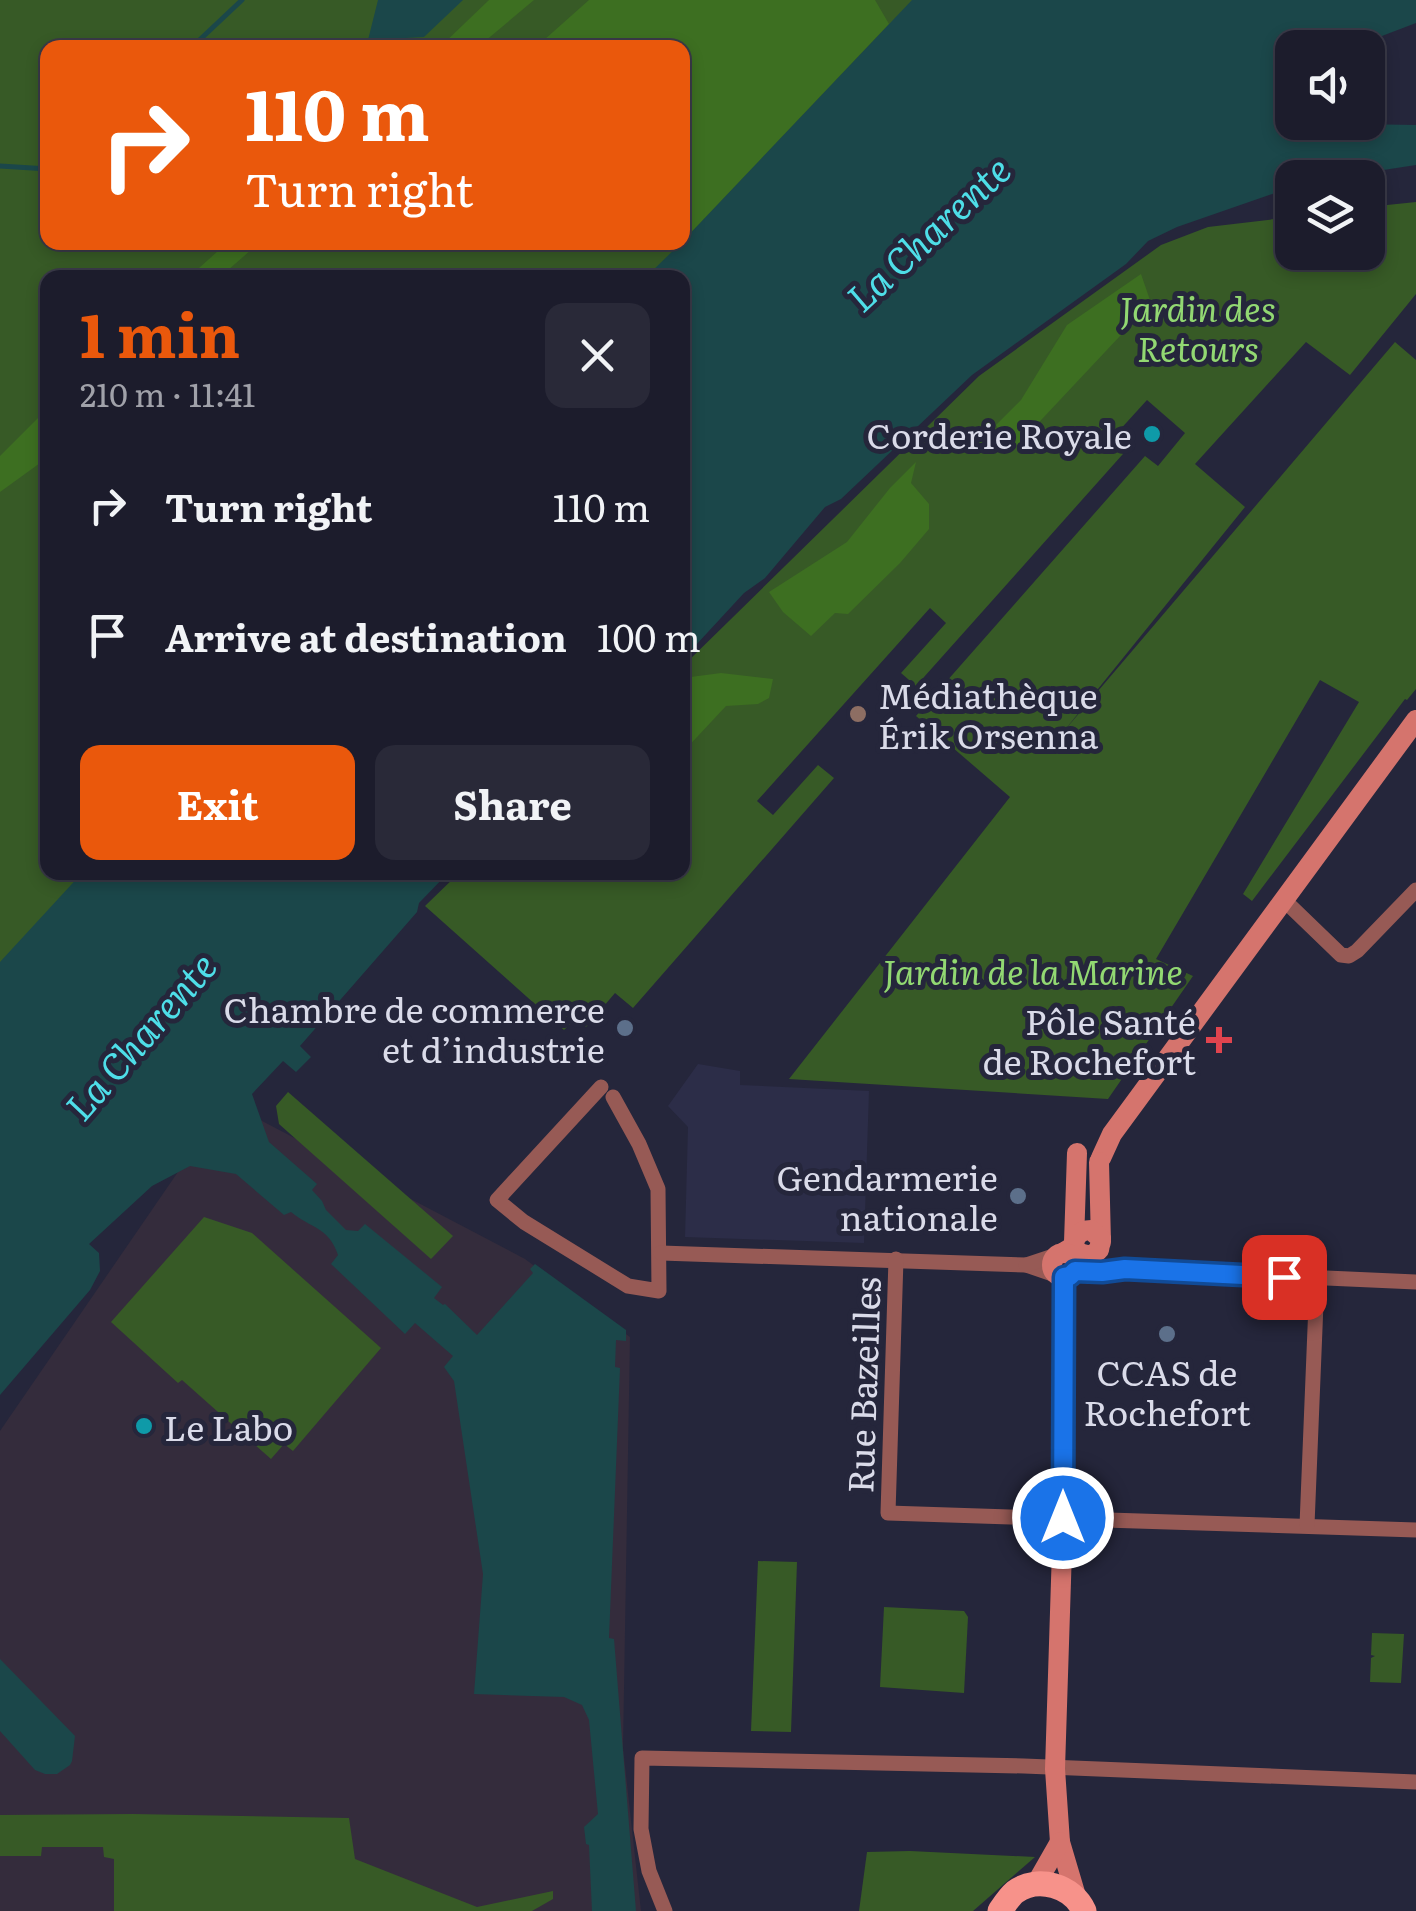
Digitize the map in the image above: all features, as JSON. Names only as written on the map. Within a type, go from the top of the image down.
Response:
[{"type":"main road","points":[[1080,1904],[1060,1842],[1056,1769],[1076,1258],[1091,1154],[1112,1134],[1416,721]]},
{"type":"main road","points":[[1036,1884],[1060,1842]]},
{"type":"main road","points":[[1000,1911],[1016,1892],[1036,1884],[1061,1888],[1080,1904]]},
{"type":"street","points":[[1284,900],[1341,956],[1349,956],[1416,890]]},
{"type":"street","points":[[607,1092],[639,1144],[658,1189],[660,1253],[659,1291],[628,1286],[524,1222],[497,1200],[607,1092]]},
{"type":"street","points":[[660,1253],[1026,1265],[1076,1258],[1109,1261],[1125,1269]]},
{"type":"street","points":[[1076,1258],[1102,1272],[1125,1269],[1416,1282]]},
{"type":"street","name":"Rue Bazeilles","points":[[896,1259],[888,1513],[1063,1518]]},
{"type":"street","points":[[1308,1525],[1316,1278]]},
{"type":"street","points":[[1063,1518],[1416,1530]]},
{"type":"street","points":[[665,1911],[649,1871],[641,1829],[642,1758],[1416,1782]]},
{"type":"shaded area","points":[[698,1064],[740,1071],[740,1085],[869,1091],[864,1243],[685,1237],[688,1127],[668,1106]]},
{"type":"shaded area","points":[[226,1102],[525,1259],[630,1337],[623,1748],[641,1911],[0,1911],[0,1431]]},
{"type":"green space","points":[[0,0],[968,0],[690,270],[40,270],[40,880],[152,880],[0,1074]]},
{"type":"green space","points":[[489,0],[534,0],[486,40],[447,40]]},
{"type":"green space","points":[[589,0],[875,0],[889,24],[690,234],[690,40],[544,40]]},
{"type":"green space","points":[[1416,202],[1416,294],[1350,375],[1306,342],[1195,464],[1245,507],[1064,731],[1395,342],[1416,360],[1416,689],[1252,901],[1243,894],[1359,702],[1320,680],[1156,959],[1193,976],[1108,1099],[789,1079],[1010,797],[916,716],[1145,456],[1158,466],[1185,433],[1147,400],[1117,433],[1131,445],[916,686],[901,673],[946,623],[930,608],[757,801],[773,815],[818,765],[834,778],[633,1008],[615,993],[586,1027],[576,1019],[564,1030],[425,906],[452,880],[690,880],[690,659],[979,376],[1161,245],[1208,227],[1275,219],[1275,270],[1385,270],[1385,205]]},
{"type":"green space","points":[[219,250],[251,250],[228,270],[197,270]]},
{"type":"green space","points":[[1141,274],[1151,303],[1011,452],[996,425],[1021,400],[1067,325]]},
{"type":"green space","points":[[40,416],[40,463],[0,492],[0,456]]},
{"type":"green space","points":[[916,462],[911,483],[929,504],[929,529],[848,614],[835,613],[811,636],[783,612],[769,592],[847,542]]},
{"type":"green space","points":[[721,673],[773,679],[769,698],[758,704],[726,706],[690,745],[690,677]]},
{"type":"green space","points":[[288,1092],[453,1236],[431,1259],[279,1124],[276,1106]]},
{"type":"green space","points":[[204,1217],[252,1233],[381,1348],[293,1451],[284,1444],[271,1459],[111,1322]]},
{"type":"green space","points":[[758,1561],[797,1562],[791,1732],[751,1731]]},
{"type":"green space","points":[[884,1607],[964,1611],[968,1617],[964,1693],[880,1687]]},
{"type":"green space","points":[[1372,1633],[1404,1634],[1401,1683],[1370,1682],[1371,1658],[1375,1656],[1371,1655]]},
{"type":"green space","points":[[0,1815],[349,1818],[355,1859],[477,1907],[553,1891],[553,1899],[532,1911],[114,1911],[114,1859],[104,1857],[103,1847],[42,1847],[41,1856],[0,1856]]},
{"type":"green space","points":[[867,1852],[1035,1857],[973,1911],[859,1911]]},
{"type":"water","points":[[378,0],[463,0],[424,37],[368,40]]},
{"type":"water","name":"La Charente","points":[[912,0],[1416,0],[1416,23],[1385,35],[1385,30],[1275,30],[1275,140],[1385,140],[1385,124],[1416,125],[1416,165],[1385,170],[1385,160],[1275,160],[1275,193],[1148,241],[1126,264],[972,375],[841,499],[825,507],[765,578],[744,593],[690,651],[690,270],[653,270],[674,250],[690,250],[690,234]]},
{"type":"water","name":"La Charente","points":[[76,880],[441,880],[300,1046],[311,1057],[296,1072],[283,1061],[252,1094],[269,1142],[317,1184],[312,1190],[326,1210],[346,1230],[358,1231],[365,1224],[442,1287],[434,1298],[477,1335],[533,1273],[530,1269],[535,1264],[626,1330],[626,1341],[616,1340],[615,1367],[620,1368],[609,1638],[614,1639],[636,1911],[592,1911],[589,1845],[584,1827],[598,1814],[589,1720],[582,1705],[564,1697],[474,1694],[483,1574],[454,1381],[444,1367],[453,1356],[415,1323],[405,1334],[331,1264],[338,1255],[324,1233],[291,1212],[284,1215],[236,1174],[190,1166],[152,1186],[89,1244],[99,1253],[100,1271],[90,1290],[0,1395],[0,962]]},
{"type":"water","points":[[0,1659],[75,1736],[72,1761],[57,1774],[35,1770],[0,1731]]},
{"type":"waterway","points":[[200,40],[242,0]]},
{"type":"waterway","points":[[0,166],[40,168]]},
{"type":"place","name":"Corderie Royale","points":[[1152,434]]},
{"type":"place","name":"Médiathèque Érik Orsenna","points":[[858,714]]},
{"type":"place","name":"Chambre de commerce et d’industrie","points":[[625,1028]]},
{"type":"place","name":"Pôle Santé de Rochefort","points":[[1219,1040]]},
{"type":"place","name":"Gendarmerie nationale","points":[[1018,1196]]},
{"type":"place","name":"CCAS de Rochefort","points":[[1167,1334]]},
{"type":"place","name":"Le Labo","points":[[144,1426]]},
{"type":"route","points":[[1063,1518],[1064,1277],[1075,1271],[1125,1269],[1284,1277]]},
{"type":"park label","name":"Jardin des Retours","points":[[1198,327]]},
{"type":"park label","name":"Jardin de la Marine","points":[[1033,970]]}]
